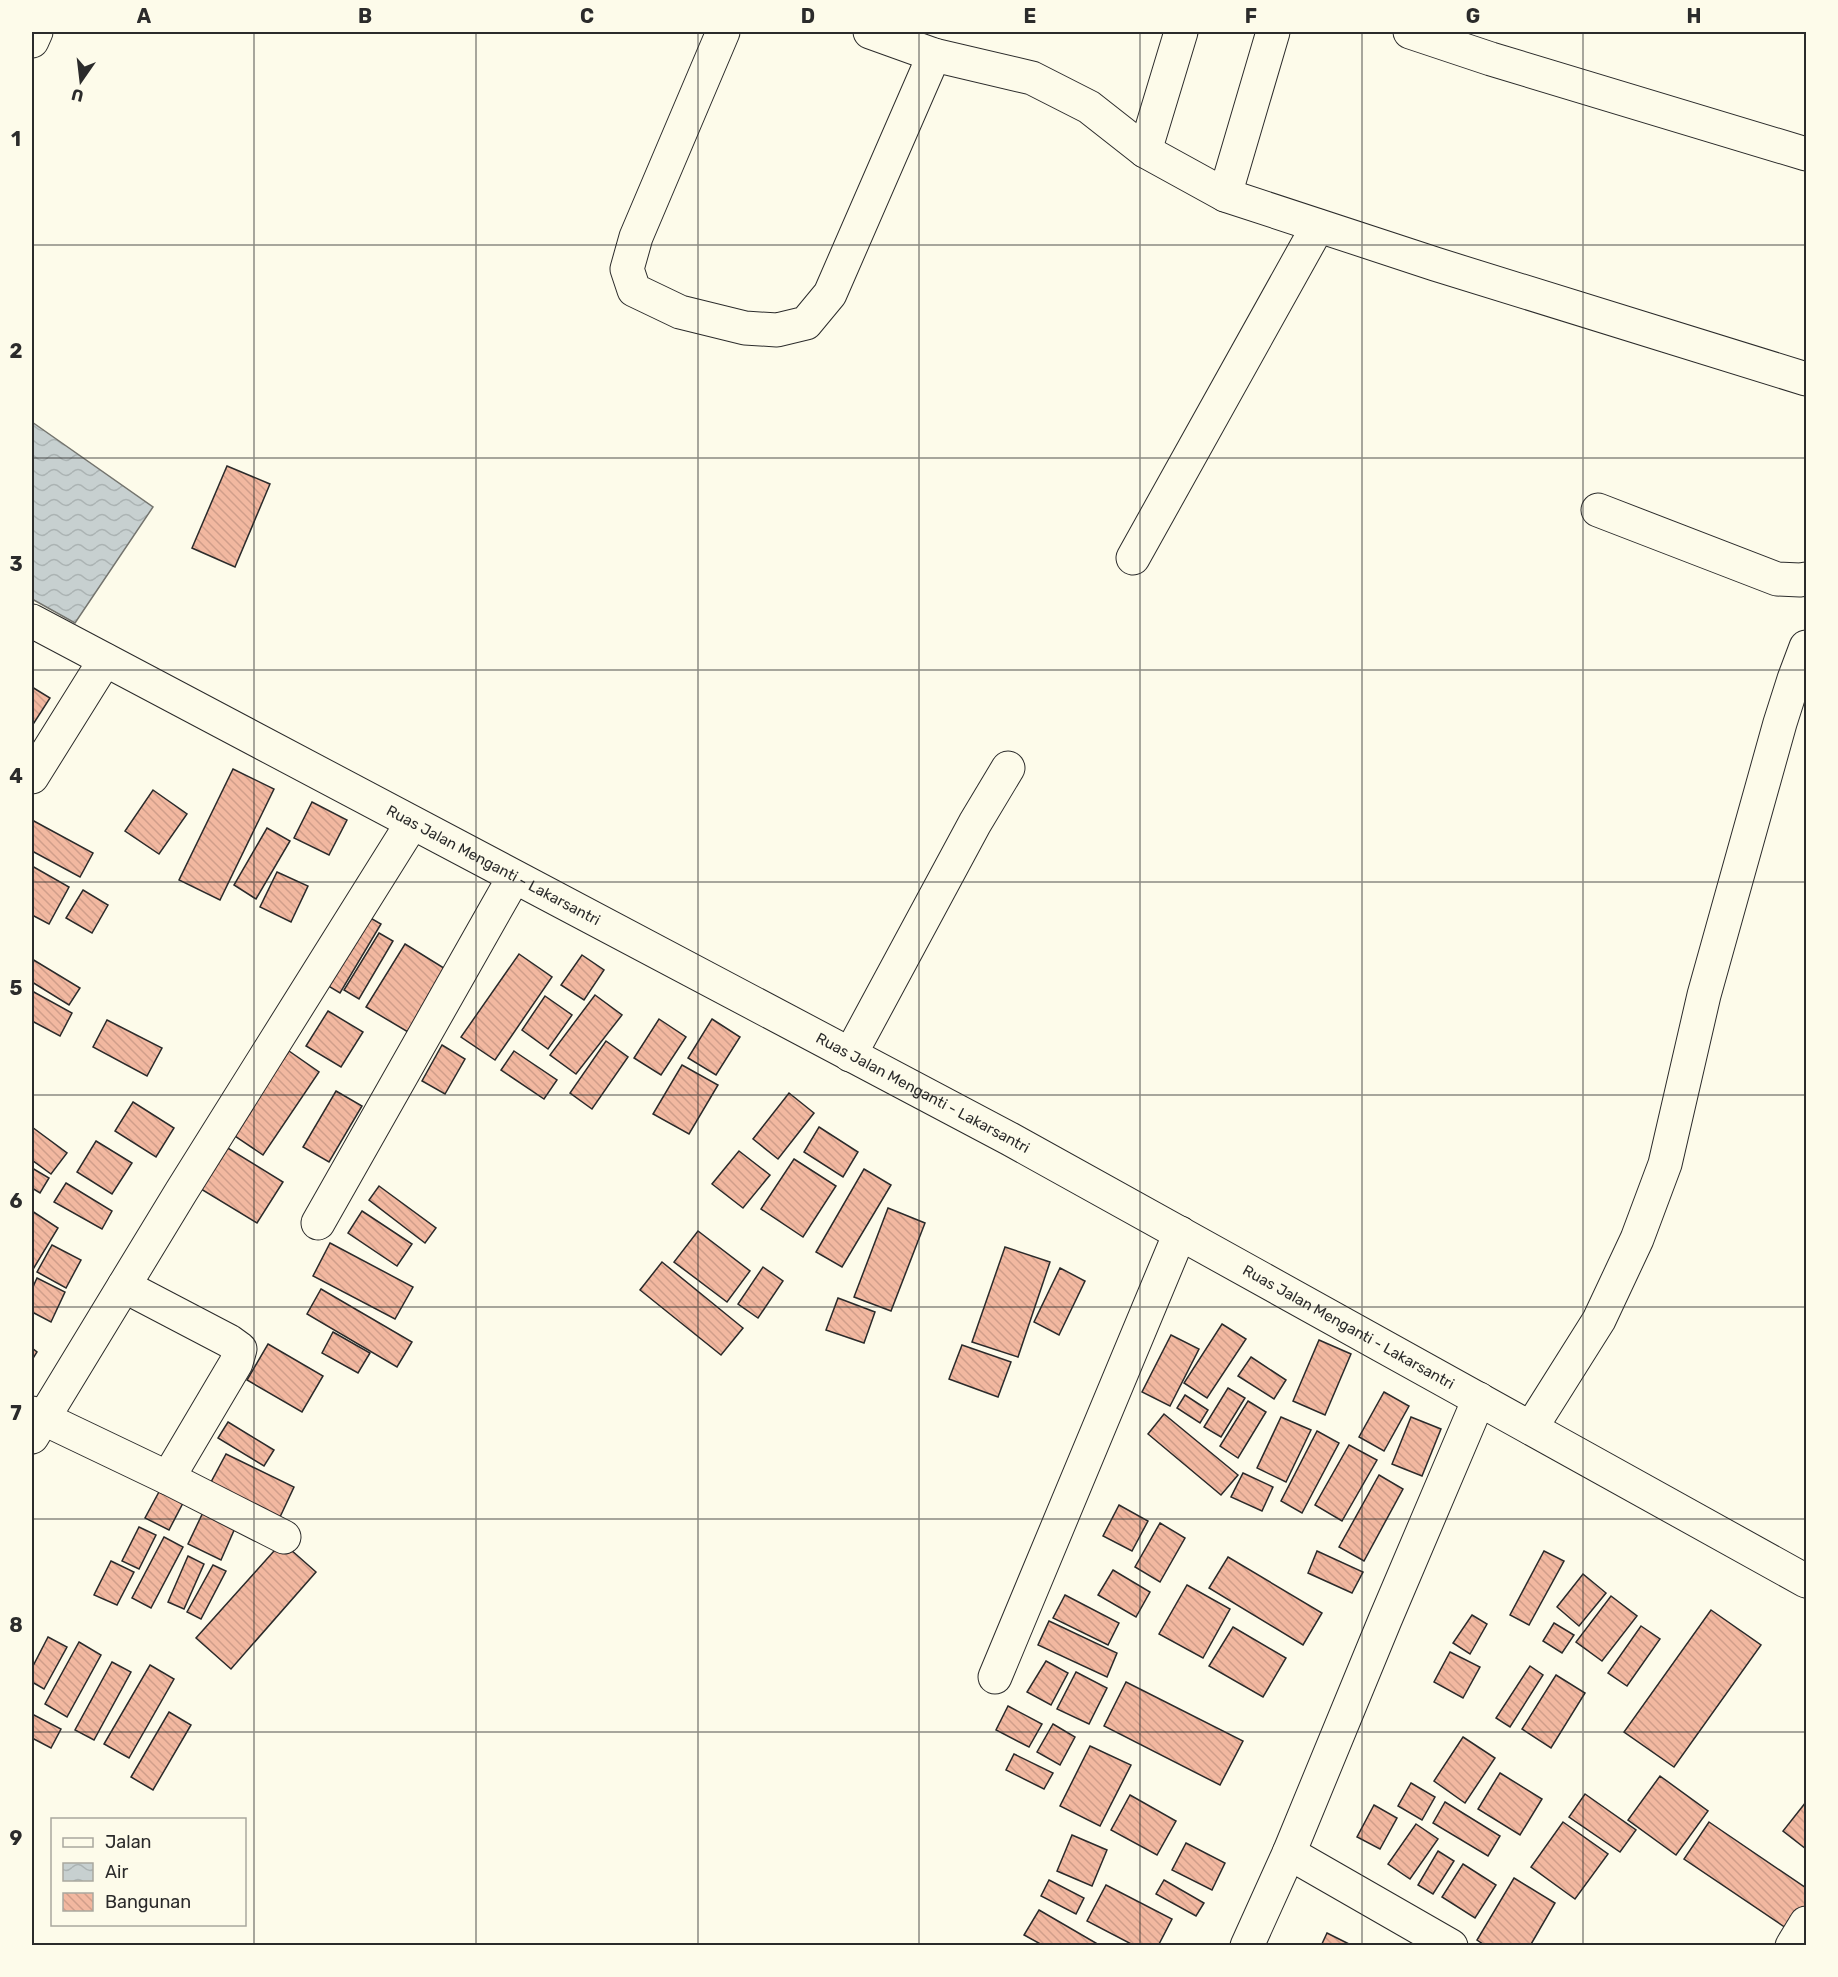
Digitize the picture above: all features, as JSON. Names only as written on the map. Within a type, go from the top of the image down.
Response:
[{"type":"street","points":[[32,41],[36,32]]},
{"type":"street","points":[[723,32],[636,237],[627,269],[634,290],[680,312],[745,328],[777,330],[806,323],[830,294],[934,55]]},
{"type":"street","points":[[870,32],[934,55],[1032,78],[1089,107],[1145,151],[1225,195],[1435,264],[1806,379]]},
{"type":"street","points":[[1145,151],[1180,32]]},
{"type":"street","points":[[1225,195],[1273,32]]},
{"type":"street","points":[[1410,32],[1590,90],[1806,154]]},
{"type":"street","points":[[1133,558],[1318,226]]},
{"type":"street","points":[[1598,510],[1777,579],[1806,579]]},
{"type":"street","name":"Ruas Jalan Menganti - Lakarsantri","points":[[32,621],[1010,1139],[1806,1581]]},
{"type":"street","points":[[1532,1428],[1599,1320],[1637,1239],[1665,1164],[1704,996],[1780,723],[1806,647]]},
{"type":"street","points":[[32,777],[105,660]]},
{"type":"street","points":[[850,1054],[975,823],[1008,768]]},
{"type":"street","points":[[284,1538],[168,1478],[35,1423],[124,1286],[412,823]]},
{"type":"street","points":[[318,1223],[514,877]]},
{"type":"street","points":[[995,1677],[1180,1233]]},
{"type":"street","points":[[124,1286],[240,1349],[236,1363],[168,1478]]},
{"type":"street","points":[[1247,1946],[1289,1853],[1479,1399]]},
{"type":"street","points":[[1289,1853],[1451,1946]]},
{"type":"street","points":[[1792,1946],[1806,1923]]},
{"type":"water","points":[[32,422],[153,507],[75,623],[32,599]]},
{"type":"building","points":[[227,466],[270,484],[235,567],[192,548]]},
{"type":"building","points":[[32,687],[50,698],[32,726]]},
{"type":"building","points":[[233,769],[274,789],[220,900],[179,880]]},
{"type":"building","points":[[153,790],[187,814],[159,854],[125,831]]},
{"type":"building","points":[[312,802],[347,820],[329,855],[294,838]]},
{"type":"building","points":[[32,820],[93,853],[80,877],[32,851]]},
{"type":"building","points":[[267,828],[290,841],[256,899],[234,885]]},
{"type":"building","points":[[32,866],[69,887],[49,924],[32,915]]},
{"type":"building","points":[[277,872],[308,886],[291,922],[260,907]]},
{"type":"building","points":[[83,890],[108,905],[92,933],[66,918]]},
{"type":"building","points":[[360,912],[381,924],[340,993],[320,981]]},
{"type":"building","points":[[379,933],[393,941],[359,999],[344,990]]},
{"type":"building","points":[[405,944],[447,970],[408,1032],[366,1007]]},
{"type":"building","points":[[519,954],[552,977],[495,1060],[461,1037]]},
{"type":"building","points":[[582,955],[604,970],[584,1000],[561,985]]},
{"type":"building","points":[[32,959],[80,988],[69,1005],[32,982]]},
{"type":"building","points":[[32,991],[72,1013],[60,1036],[32,1021]]},
{"type":"building","points":[[595,995],[622,1015],[576,1074],[550,1055]]},
{"type":"building","points":[[545,996],[572,1015],[548,1049],[522,1030]]},
{"type":"building","points":[[328,1011],[363,1032],[341,1067],[306,1046]]},
{"type":"building","points":[[659,1019],[686,1037],[661,1075],[634,1058]]},
{"type":"building","points":[[712,1019],[740,1037],[716,1075],[688,1058]]},
{"type":"building","points":[[107,1020],[162,1048],[147,1076],[93,1047]]},
{"type":"building","points":[[606,1041],[628,1057],[592,1109],[570,1093]]},
{"type":"building","points":[[442,1045],[465,1059],[445,1094],[422,1081]]},
{"type":"building","points":[[289,1051],[319,1072],[263,1155],[232,1134]]},
{"type":"building","points":[[514,1051],[557,1080],[544,1099],[501,1070]]},
{"type":"building","points":[[682,1065],[718,1085],[689,1134],[653,1114]]},
{"type":"building","points":[[336,1091],[362,1106],[329,1162],[303,1147]]},
{"type":"building","points":[[789,1093],[814,1113],[778,1159],[753,1139]]},
{"type":"building","points":[[133,1102],[174,1128],[156,1157],[115,1131]]},
{"type":"building","points":[[32,1127],[67,1153],[51,1174],[32,1160]]},
{"type":"building","points":[[819,1127],[858,1152],[843,1177],[804,1152]]},
{"type":"building","points":[[96,1141],[132,1163],[112,1194],[77,1172]]},
{"type":"building","points":[[226,1147],[283,1182],[257,1223],[201,1189]]},
{"type":"building","points":[[739,1151],[770,1175],[743,1208],[712,1184]]},
{"type":"building","points":[[794,1159],[836,1186],[803,1237],[761,1209]]},
{"type":"building","points":[[32,1168],[49,1178],[40,1193],[32,1188]]},
{"type":"building","points":[[864,1169],[891,1185],[842,1267],[816,1252]]},
{"type":"building","points":[[66,1183],[112,1211],[102,1229],[54,1202]]},
{"type":"building","points":[[379,1186],[436,1228],[425,1243],[369,1200]]},
{"type":"building","points":[[888,1208],[925,1223],[891,1311],[854,1297]]},
{"type":"building","points":[[32,1211],[58,1228],[32,1271]]},
{"type":"building","points":[[362,1211],[412,1244],[397,1266],[348,1233]]},
{"type":"building","points":[[698,1231],[750,1271],[727,1302],[674,1262]]},
{"type":"building","points":[[330,1243],[413,1287],[395,1319],[313,1276]]},
{"type":"building","points":[[52,1245],[81,1260],[66,1288],[37,1272]]},
{"type":"building","points":[[1005,1247],[1050,1262],[1018,1357],[972,1342]]},
{"type":"building","points":[[662,1262],[743,1328],[721,1355],[640,1290]]},
{"type":"building","points":[[763,1267],[783,1281],[758,1318],[738,1304]]},
{"type":"building","points":[[1060,1268],[1085,1281],[1059,1335],[1034,1322]]},
{"type":"building","points":[[37,1278],[65,1292],[51,1322],[32,1312],[32,1289]]},
{"type":"building","points":[[321,1289],[412,1342],[397,1367],[307,1314]]},
{"type":"building","points":[[838,1298],[875,1312],[864,1343],[826,1330]]},
{"type":"building","points":[[1222,1324],[1246,1339],[1207,1398],[1184,1383]]},
{"type":"building","points":[[333,1332],[370,1353],[358,1373],[322,1353]]},
{"type":"building","points":[[1171,1335],[1199,1349],[1170,1406],[1142,1392]]},
{"type":"building","points":[[1319,1340],[1351,1354],[1325,1415],[1293,1401]]},
{"type":"building","points":[[268,1344],[323,1376],[302,1412],[247,1380]]},
{"type":"building","points":[[962,1345],[1011,1362],[998,1397],[949,1379]]},
{"type":"building","points":[[32,1348],[37,1352],[32,1360]]},
{"type":"building","points":[[1251,1357],[1286,1380],[1274,1399],[1238,1376]]},
{"type":"building","points":[[1228,1388],[1245,1398],[1221,1437],[1204,1427]]},
{"type":"building","points":[[1384,1392],[1409,1406],[1384,1451],[1359,1437]]},
{"type":"building","points":[[1185,1395],[1208,1410],[1200,1423],[1177,1408]]},
{"type":"building","points":[[1248,1401],[1266,1412],[1238,1458],[1220,1446]]},
{"type":"building","points":[[1164,1414],[1238,1475],[1221,1495],[1148,1434]]},
{"type":"building","points":[[1281,1417],[1311,1430],[1286,1482],[1257,1468]]},
{"type":"building","points":[[1411,1417],[1441,1429],[1422,1476],[1392,1464]]},
{"type":"building","points":[[228,1422],[274,1450],[264,1466],[218,1438]]},
{"type":"building","points":[[1317,1431],[1339,1443],[1302,1513],[1281,1501]]},
{"type":"building","points":[[1349,1445],[1377,1460],[1342,1521],[1315,1505]]},
{"type":"building","points":[[226,1454],[294,1487],[280,1517],[210,1484]]},
{"type":"building","points":[[1243,1473],[1273,1487],[1262,1511],[1231,1497]]},
{"type":"building","points":[[1379,1475],[1403,1489],[1364,1561],[1339,1547]]},
{"type":"building","points":[[160,1490],[183,1503],[169,1530],[145,1518]]},
{"type":"building","points":[[207,1504],[239,1519],[221,1560],[188,1544]]},
{"type":"building","points":[[1119,1505],[1148,1521],[1132,1551],[1103,1536]]},
{"type":"building","points":[[1160,1523],[1185,1538],[1160,1582],[1135,1567]]},
{"type":"building","points":[[139,1527],[156,1535],[139,1569],[122,1561]]},
{"type":"building","points":[[164,1537],[183,1547],[151,1608],[132,1598]]},
{"type":"building","points":[[282,1542],[316,1572],[231,1669],[196,1638]]},
{"type":"building","points":[[1317,1551],[1363,1572],[1352,1593],[1308,1573]]},
{"type":"building","points":[[1544,1551],[1564,1561],[1529,1625],[1510,1615]]},
{"type":"building","points":[[188,1556],[204,1564],[184,1609],[168,1602]]},
{"type":"building","points":[[1228,1557],[1322,1613],[1303,1645],[1209,1588]]},
{"type":"building","points":[[111,1561],[134,1572],[117,1605],[94,1595]]},
{"type":"building","points":[[213,1565],[226,1571],[201,1619],[187,1612]]},
{"type":"building","points":[[1113,1570],[1150,1592],[1136,1617],[1098,1595]]},
{"type":"building","points":[[1583,1574],[1606,1593],[1579,1626],[1557,1607]]},
{"type":"building","points":[[1187,1585],[1230,1609],[1203,1658],[1159,1634]]},
{"type":"building","points":[[1065,1595],[1119,1623],[1108,1645],[1053,1618]]},
{"type":"building","points":[[1611,1596],[1637,1616],[1602,1661],[1576,1642]]},
{"type":"building","points":[[1711,1610],[1761,1645],[1674,1767],[1624,1732]]},
{"type":"building","points":[[1472,1615],[1487,1624],[1470,1654],[1453,1643]]},
{"type":"building","points":[[1049,1621],[1117,1653],[1107,1677],[1038,1645]]},
{"type":"building","points":[[1554,1623],[1574,1635],[1562,1653],[1543,1641]]},
{"type":"building","points":[[1641,1626],[1660,1639],[1627,1686],[1608,1673]]},
{"type":"building","points":[[1233,1627],[1286,1658],[1263,1697],[1209,1666]]},
{"type":"building","points":[[48,1637],[67,1647],[44,1689],[32,1682],[32,1668]]},
{"type":"building","points":[[79,1642],[101,1655],[67,1717],[45,1704]]},
{"type":"building","points":[[1450,1652],[1480,1667],[1463,1698],[1434,1682]]},
{"type":"building","points":[[1046,1661],[1068,1673],[1051,1705],[1027,1692]]},
{"type":"building","points":[[112,1662],[131,1672],[94,1740],[75,1730]]},
{"type":"building","points":[[150,1665],[174,1679],[129,1758],[104,1744]]},
{"type":"building","points":[[1530,1666],[1543,1675],[1510,1727],[1496,1718]]},
{"type":"building","points":[[1076,1672],[1107,1688],[1089,1724],[1057,1709]]},
{"type":"building","points":[[1556,1675],[1585,1693],[1551,1748],[1522,1729]]},
{"type":"building","points":[[1126,1682],[1243,1741],[1220,1785],[1104,1726]]},
{"type":"building","points":[[1008,1706],[1042,1724],[1029,1747],[996,1730]]},
{"type":"building","points":[[169,1712],[191,1725],[153,1790],[131,1777]]},
{"type":"building","points":[[32,1714],[61,1729],[51,1748],[32,1738]]},
{"type":"building","points":[[1053,1724],[1075,1737],[1060,1765],[1037,1752]]},
{"type":"building","points":[[1463,1737],[1495,1758],[1465,1803],[1434,1781]]},
{"type":"building","points":[[1090,1746],[1131,1765],[1100,1826],[1060,1806]]},
{"type":"building","points":[[1014,1754],[1053,1773],[1044,1789],[1006,1770]]},
{"type":"building","points":[[1500,1773],[1542,1799],[1520,1835],[1478,1809]]},
{"type":"building","points":[[1660,1776],[1708,1811],[1676,1855],[1628,1820]]},
{"type":"building","points":[[1411,1783],[1435,1797],[1422,1820],[1398,1806]]},
{"type":"building","points":[[1585,1794],[1636,1830],[1620,1852],[1569,1817]]},
{"type":"building","points":[[1130,1795],[1176,1821],[1157,1855],[1111,1830]]},
{"type":"building","points":[[1445,1802],[1500,1836],[1488,1856],[1433,1823]]},
{"type":"building","points":[[1806,1802],[1806,1849],[1783,1831]]},
{"type":"building","points":[[1374,1805],[1397,1818],[1380,1849],[1357,1837]]},
{"type":"building","points":[[1563,1822],[1608,1854],[1575,1899],[1531,1867]]},
{"type":"building","points":[[1709,1822],[1806,1888],[1806,1905],[1789,1930],[1684,1859]]},
{"type":"building","points":[[1416,1824],[1438,1839],[1410,1879],[1388,1864]]},
{"type":"building","points":[[1072,1835],[1107,1850],[1092,1886],[1057,1871]]},
{"type":"building","points":[[1186,1843],[1225,1863],[1212,1890],[1172,1870]]},
{"type":"building","points":[[1438,1851],[1454,1861],[1433,1894],[1418,1885]]},
{"type":"building","points":[[1463,1864],[1496,1885],[1475,1918],[1442,1897]]},
{"type":"building","points":[[1514,1878],[1555,1903],[1530,1946],[1486,1946],[1477,1940]]},
{"type":"building","points":[[1049,1880],[1084,1898],[1076,1914],[1041,1896]]},
{"type":"building","points":[[1164,1880],[1204,1903],[1196,1916],[1156,1894]]},
{"type":"building","points":[[1106,1885],[1172,1919],[1158,1946],[1135,1946],[1087,1921]]},
{"type":"building","points":[[1039,1910],[1101,1946],[1044,1946],[1024,1935]]},
{"type":"building","points":[[1327,1933],[1353,1946],[1321,1946]]}]
